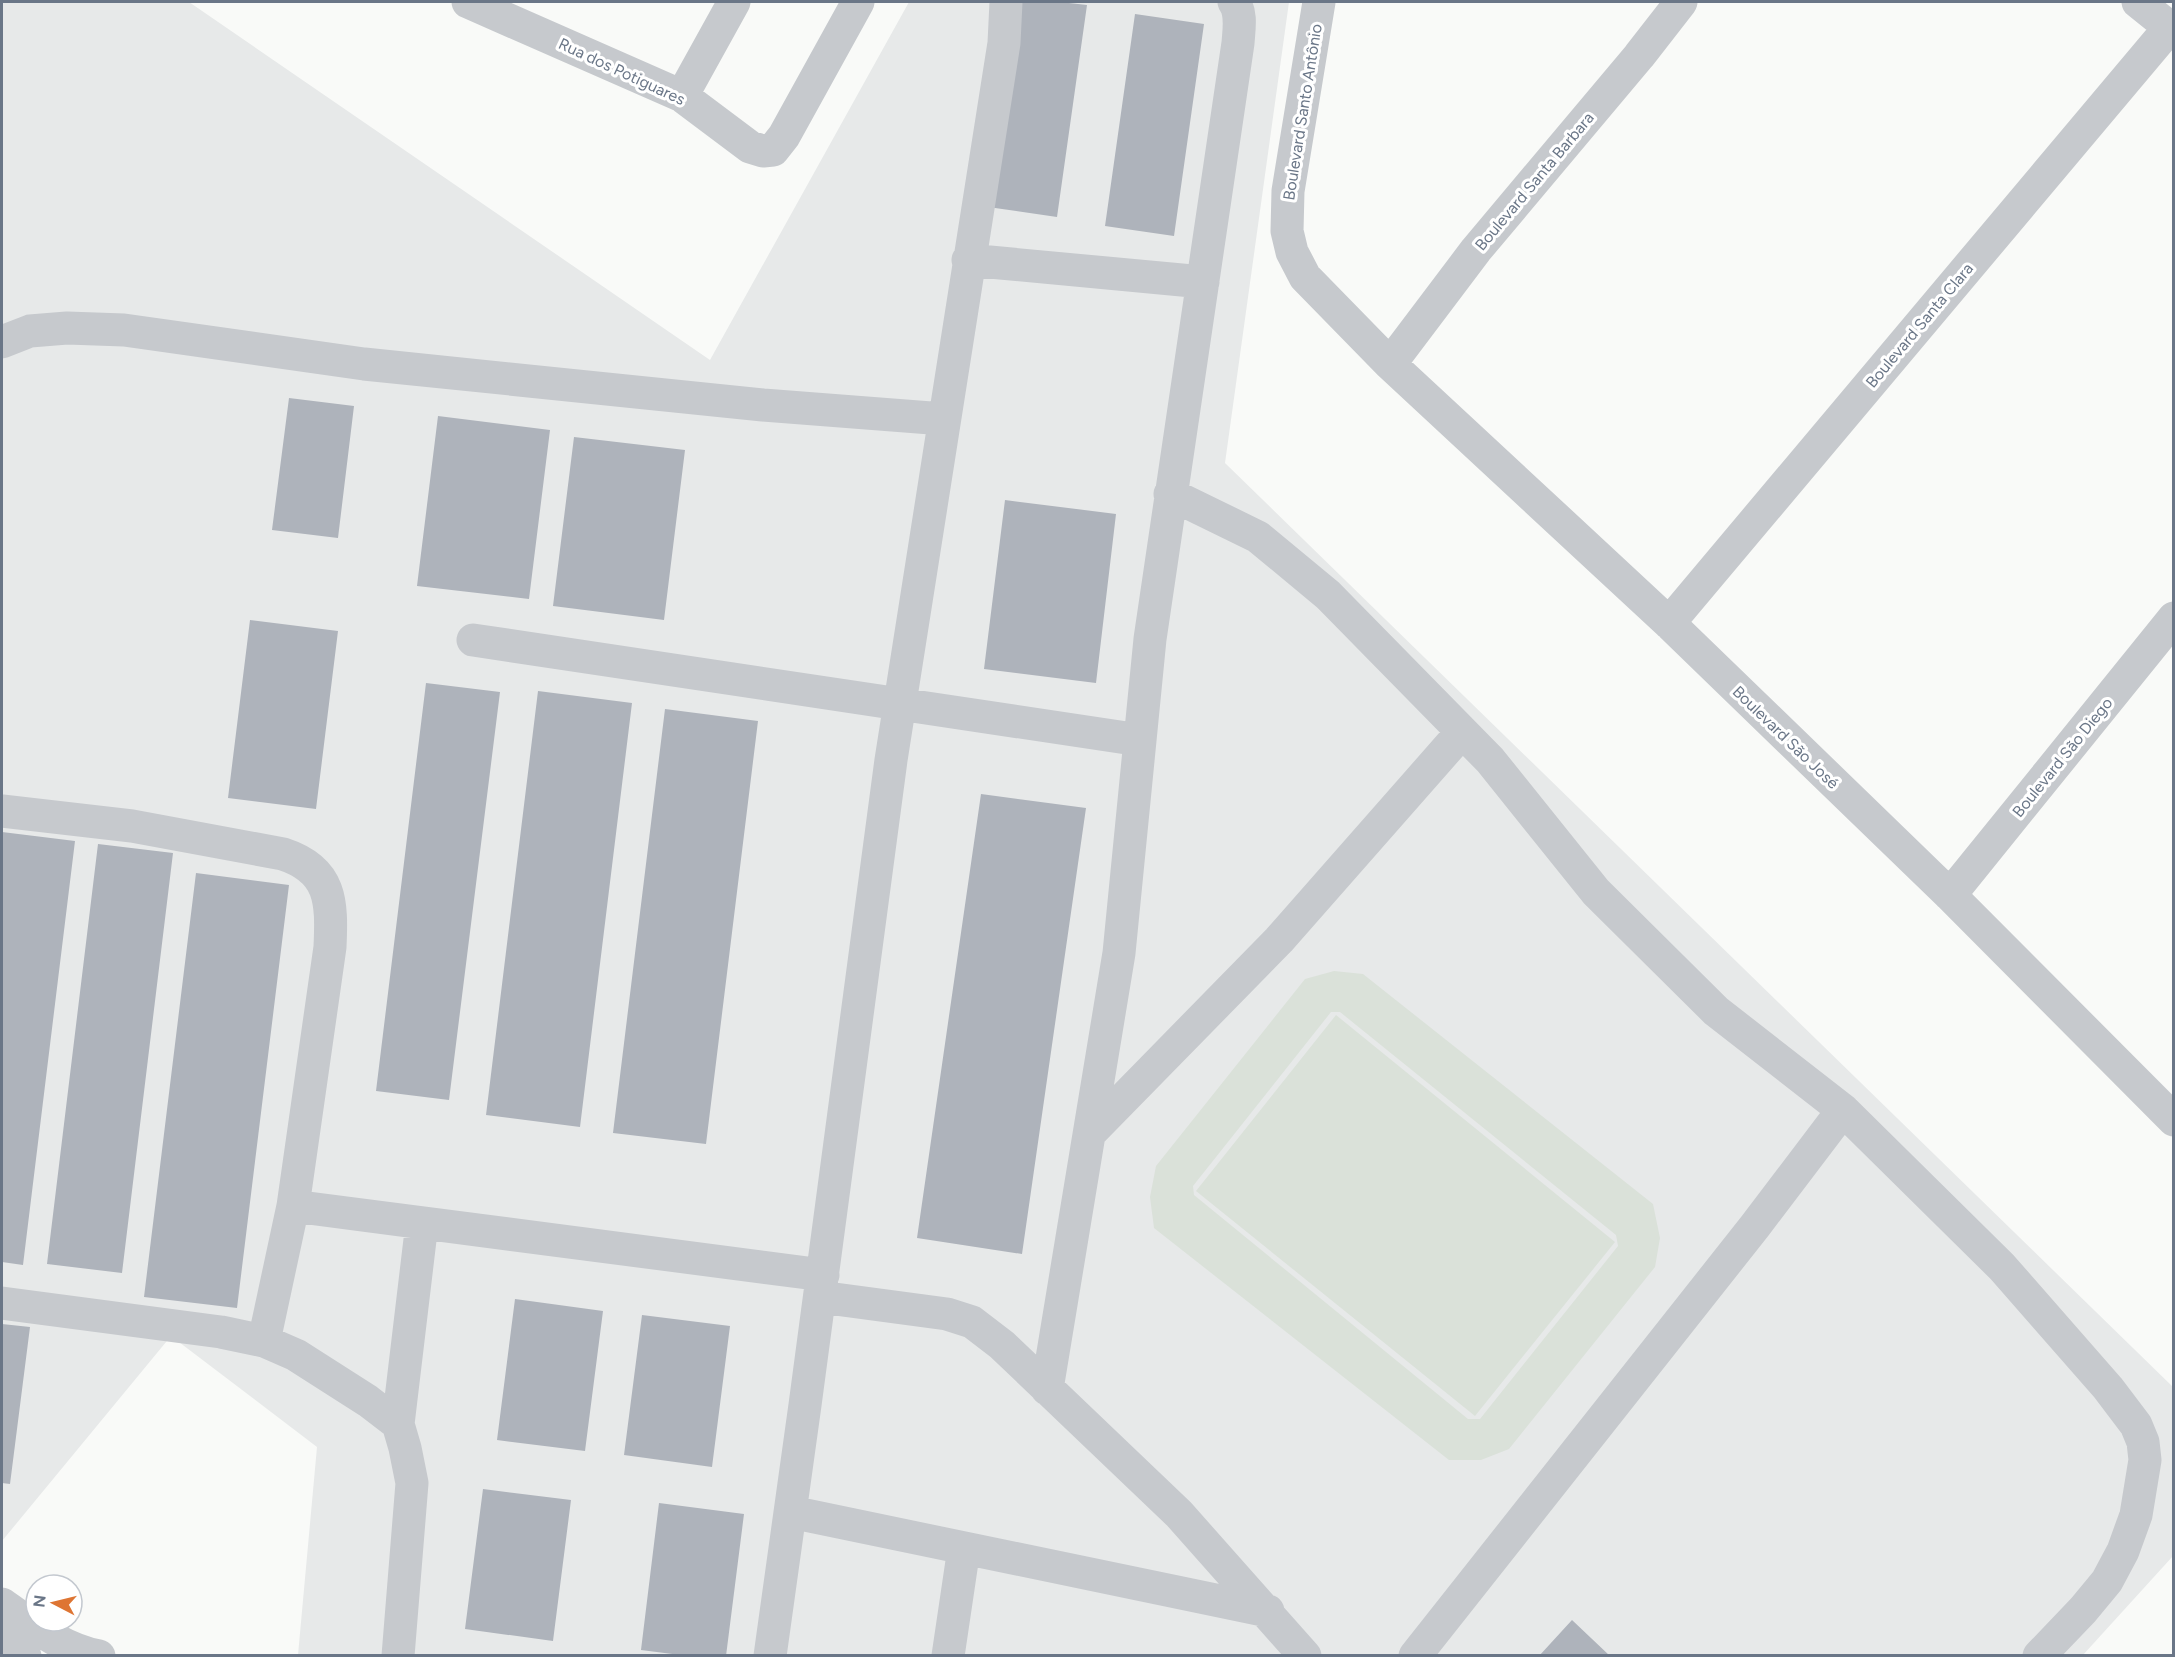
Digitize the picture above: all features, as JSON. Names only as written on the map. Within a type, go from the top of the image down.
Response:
[{"type":"street","name":"Rua dos Potiguares","points":[[468,2],[681,96],[750,147],[769,151],[773,150],[784,136],[858,2]]},
{"type":"street","points":[[681,96],[734,2]]},
{"type":"street","points":[[770,1656],[900,705],[1004,43],[1006,2]]},
{"type":"street","points":[[1047,1389],[1119,953],[1149,639],[1238,43],[1240,25],[1238,7],[1234,2]]},
{"type":"street","name":"Boulevard Santo Antônio","points":[[1319,2],[1288,191],[1287,231],[1292,252],[1305,277],[1390,364]]},
{"type":"street","name":"Boulevard Santa Barbara","points":[[1390,364],[1476,250],[1639,56],[1681,2]]},
{"type":"street","points":[[2138,2],[2172,29]]},
{"type":"street","name":"Boulevard Santa Clara","points":[[1669,623],[2172,29]]},
{"type":"street","points":[[969,260],[1203,282]]},
{"type":"street","points":[[2,342],[30,331],[67,328],[124,330],[388,366],[763,405],[944,419]]},
{"type":"street","name":"Boulevard São José","points":[[1390,364],[1669,623],[1950,895],[2174,1120]]},
{"type":"street","points":[[1170,494],[1258,537],[1328,595],[1490,760],[1604,900],[1716,1011],[1843,1110],[2002,1267],[2108,1388],[2136,1425],[2143,1442],[2145,1460],[2142,1490],[2123,1551],[2107,1581],[2039,1656]]},
{"type":"street","name":"Boulevard São Diego","points":[[1950,895],[2174,618]]},
{"type":"street","points":[[473,640],[1140,740]]},
{"type":"street","points":[[1090,1133],[1279,940],[1462,732]]},
{"type":"street","points":[[2,811],[132,826],[283,854],[304,862],[320,878],[328,894],[331,912],[330,947],[293,1206],[264,1341]]},
{"type":"street","points":[[1415,1656],[1755,1226],[1843,1110]]},
{"type":"street","points":[[293,1206],[422,1223],[821,1286],[947,1314],[972,1322],[1002,1345],[1179,1514],[1268,1611],[1305,1656]]},
{"type":"street","points":[[398,1656],[412,1483],[398,1424],[422,1223]]},
{"type":"street","points":[[2,1303],[221,1332],[264,1341],[296,1354],[368,1401],[398,1424]]},
{"type":"street","points":[[790,1512],[1268,1611]]},
{"type":"street","points":[[948,1656],[964,1548]]},
{"type":"street","points":[[2,1604],[48,1637],[99,1656]]},
{"type":"street","points":[[2,1638],[25,1656]]},
{"type":"shaded area","points":[[2,2],[189,2],[710,360],[909,2],[1289,2],[1225,463],[2173,1387],[2173,1556],[2083,1655],[298,1655],[317,1447],[171,1336],[2,1541]]},
{"type":"shaded area","points":[[1334,971],[1363,974],[1653,1204],[1660,1238],[1655,1267],[1509,1449],[1481,1460],[1449,1460],[1154,1228],[1150,1197],[1156,1166],[1305,979]],"holes":[[[1331,1012],[1340,1012],[1616,1235],[1618,1246],[1480,1419],[1468,1419],[1194,1195],[1193,1186]]]},
{"type":"shaded area","points":[[1336,1015],[1615,1242],[1475,1416],[1196,1191]]},
{"type":"building","points":[[1017,2],[1060,2],[1087,5],[1057,217],[988,207]]},
{"type":"building","points":[[1135,14],[1204,24],[1174,236],[1105,226]]},
{"type":"building","points":[[289,398],[354,406],[338,538],[272,530]]},
{"type":"building","points":[[438,416],[550,430],[529,599],[417,586]]},
{"type":"building","points":[[574,437],[685,450],[664,620],[553,606]]},
{"type":"building","points":[[1005,500],[1116,514],[1096,683],[984,669]]},
{"type":"building","points":[[250,620],[338,631],[316,809],[228,798]]},
{"type":"building","points":[[426,683],[500,692],[449,1100],[376,1091]]},
{"type":"building","points":[[538,691],[632,703],[580,1127],[486,1115]]},
{"type":"building","points":[[665,709],[758,721],[706,1144],[613,1133]]},
{"type":"building","points":[[981,794],[1086,808],[1022,1254],[917,1238]]},
{"type":"building","points":[[2,832],[75,841],[23,1265],[2,1262]]},
{"type":"building","points":[[98,844],[173,853],[122,1273],[47,1264]]},
{"type":"building","points":[[196,873],[289,885],[237,1308],[144,1297]]},
{"type":"building","points":[[515,1299],[603,1311],[585,1451],[497,1440]]},
{"type":"building","points":[[642,1315],[730,1326],[712,1467],[624,1455]]},
{"type":"building","points":[[2,1324],[30,1327],[10,1484],[2,1483]]},
{"type":"building","points":[[483,1489],[571,1500],[553,1641],[465,1629]]},
{"type":"building","points":[[659,1503],[744,1514],[726,1656],[688,1656],[641,1650]]},
{"type":"building","points":[[1572,1620],[1610,1656],[1539,1656]]}]
